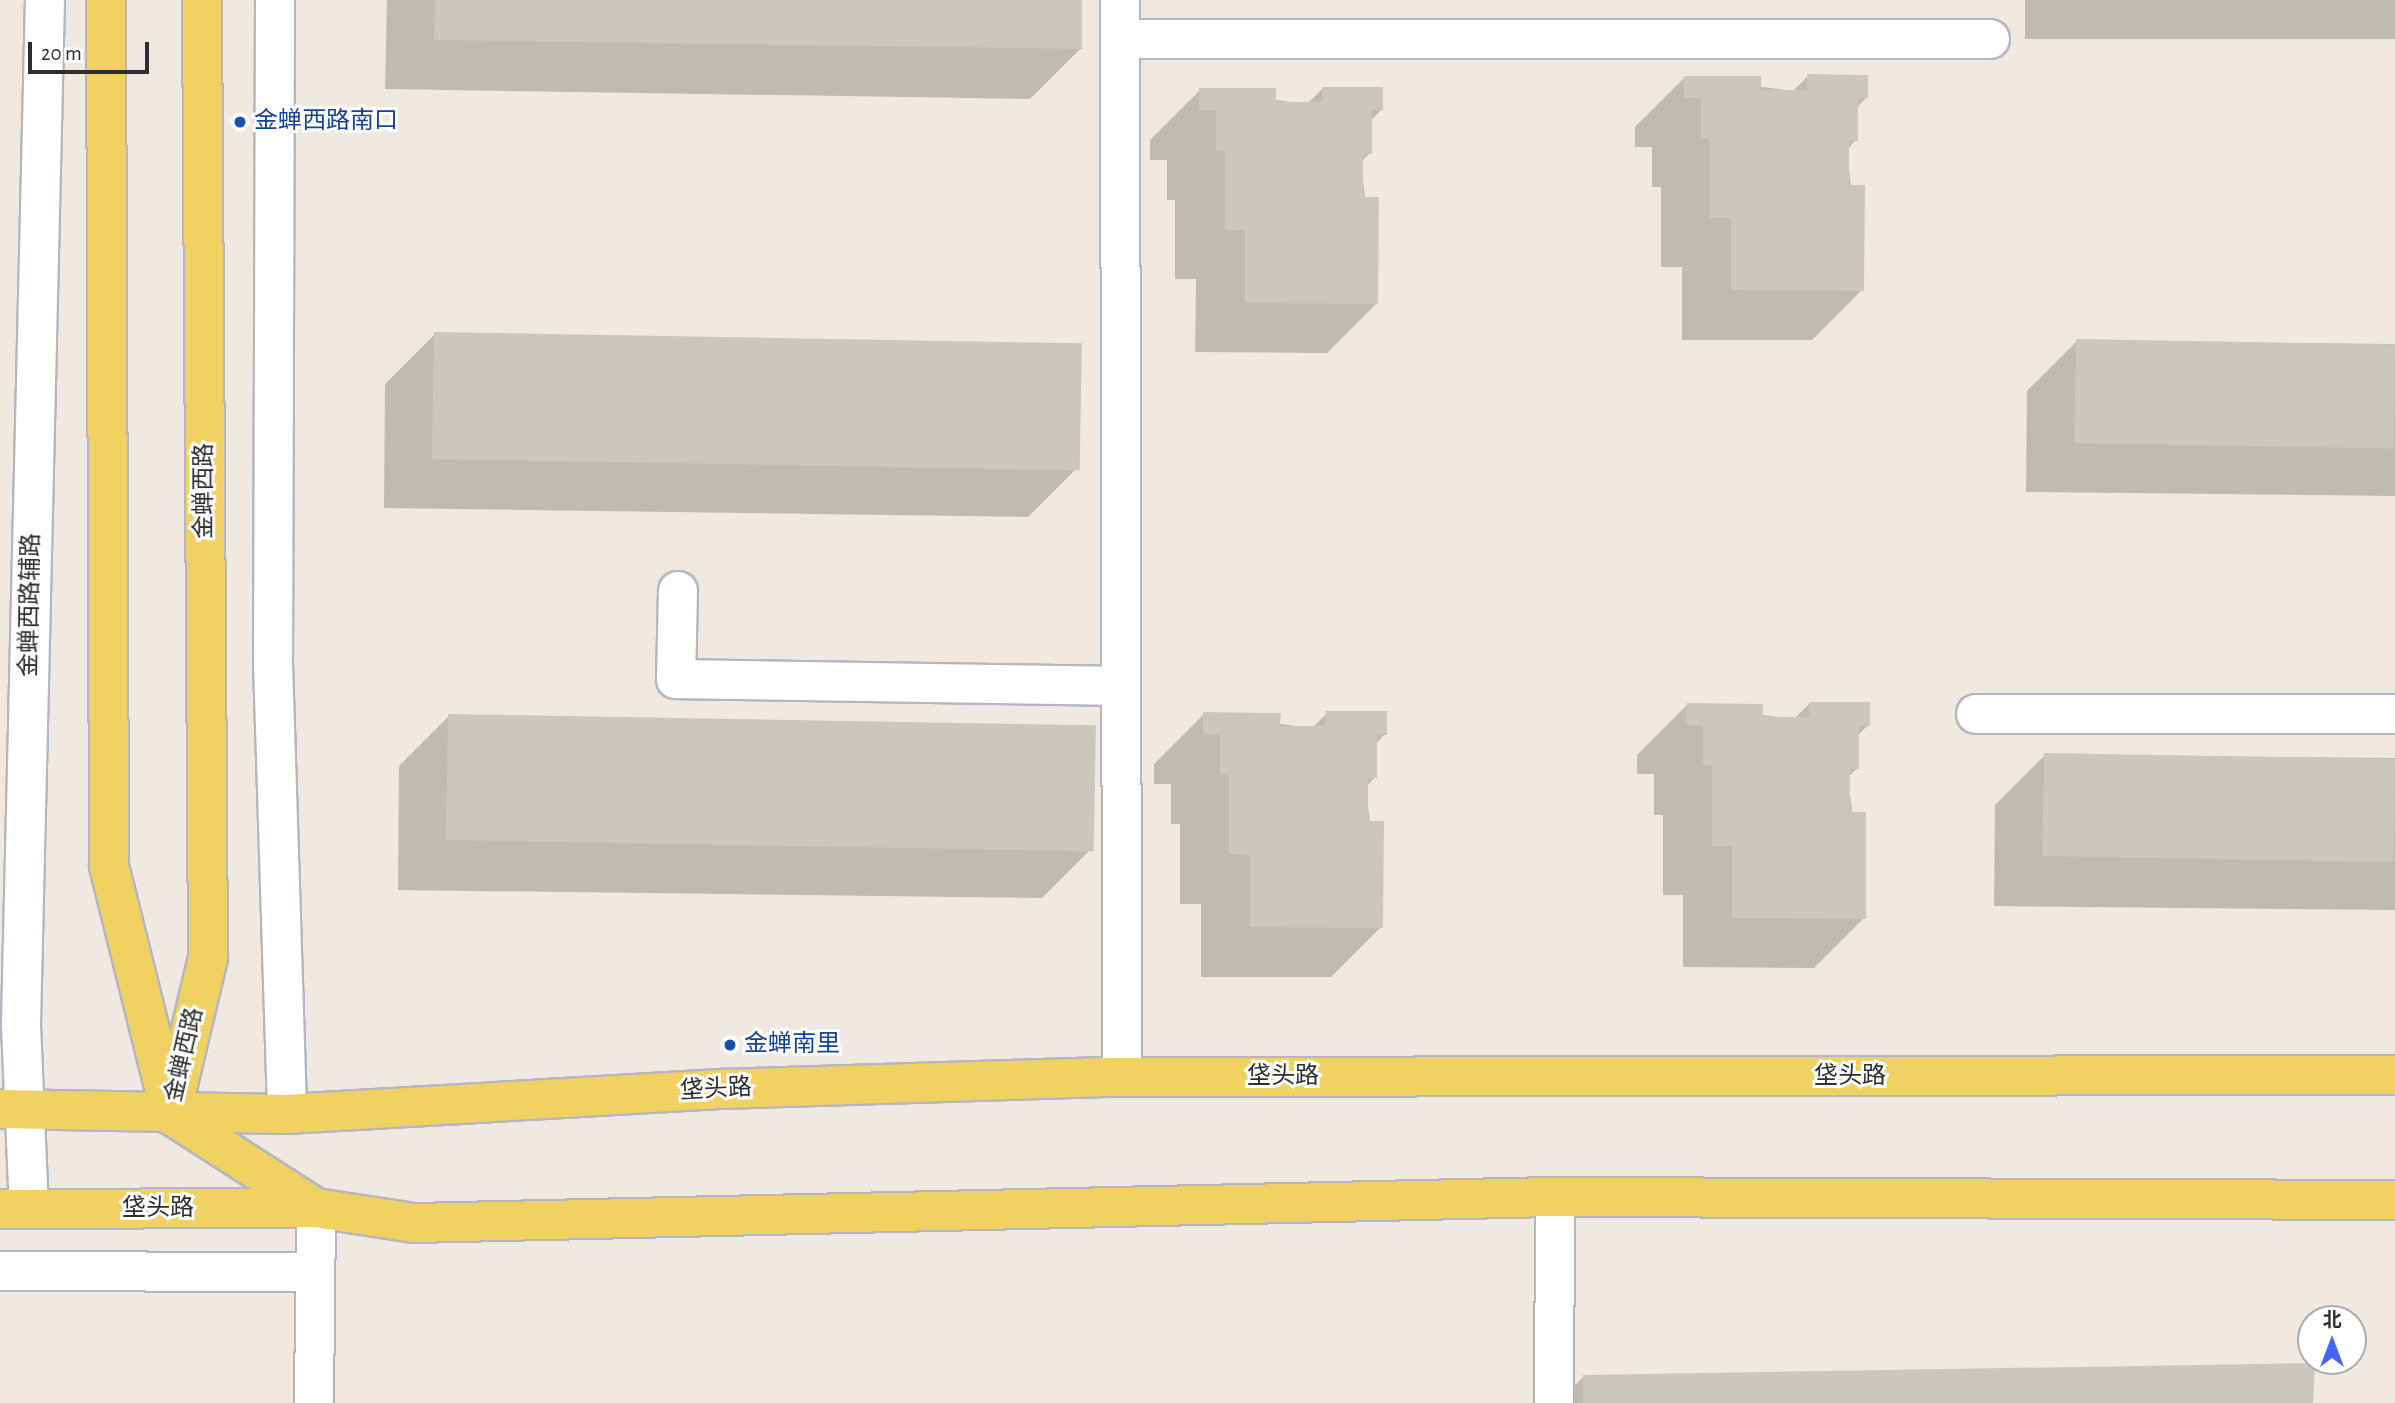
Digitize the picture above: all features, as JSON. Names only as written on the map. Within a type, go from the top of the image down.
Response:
[{"type":"main road","name":"金蝉西路","points":[[106,0],[109,866],[171,1115]]},
{"type":"main road","name":"金蝉西路","points":[[171,1115],[208,958],[202,0]]},
{"type":"main road","name":"垡头路","points":[[12,1110],[171,1115],[287,1114],[724,1089],[1122,1077],[2395,1075]]},
{"type":"main road","name":"垡头路","points":[[171,1115],[316,1208]]},
{"type":"main road","name":"垡头路","points":[[15,1209],[316,1208],[414,1223],[1555,1197],[2395,1200]]},
{"type":"street","name":"金蝉西路辅路","points":[[15,1209],[12,1110],[21,1024],[45,0]]},
{"type":"street","points":[[275,0],[273,663],[287,1114]]},
{"type":"street","points":[[1120,0],[1122,1077]]},
{"type":"street","points":[[1120,39],[1990,39]]},
{"type":"street","points":[[677,590],[676,679],[1121,686]]},
{"type":"street","points":[[1976,714],[2395,714]]},
{"type":"street","points":[[1554,1403],[1555,1197]]},
{"type":"street","points":[[314,1403],[316,1208]]},
{"type":"street","points":[[0,1270],[315,1272]]},
{"type":"building","points":[[435,0],[1082,0],[1082,49],[434,40]]},
{"type":"building","points":[[1807,74],[1868,75],[1868,98],[1858,98],[1858,141],[1849,141],[1849,185],[1865,185],[1864,291],[1731,290],[1731,218],[1710,218],[1710,138],[1701,138],[1701,98],[1684,98],[1684,76],[1761,76],[1761,90],[1807,90]]},
{"type":"building","points":[[1322,87],[1383,87],[1383,111],[1372,110],[1372,154],[1363,154],[1363,197],[1379,197],[1378,304],[1245,303],[1245,230],[1225,230],[1225,151],[1216,151],[1216,110],[1199,110],[1199,88],[1276,88],[1276,102],[1322,102]]},
{"type":"building","points":[[434,332],[1082,343],[1080,470],[432,459]]},
{"type":"building","points":[[2076,339],[2395,345],[2393,449],[2074,443]]},
{"type":"building","points":[[1809,702],[1870,702],[1870,726],[1859,726],[1859,769],[1850,769],[1850,812],[1866,812],[1866,919],[1732,918],[1732,846],[1712,846],[1712,765],[1703,765],[1703,725],[1686,725],[1687,703],[1763,704],[1763,717],[1809,717]]},
{"type":"building","points":[[1326,711],[1387,711],[1387,735],[1377,735],[1377,778],[1368,778],[1368,821],[1384,821],[1383,928],[1250,927],[1250,855],[1229,854],[1229,775],[1220,775],[1220,735],[1203,735],[1203,712],[1281,713],[1280,726],[1326,726]]},
{"type":"building","points":[[448,714],[1096,725],[1094,851],[446,840]]},
{"type":"building","points":[[2044,753],[2395,759],[2393,862],[2042,856]]},
{"type":"building","points":[[2297,1363],[2297,1375],[2314,1375],[2313,1403],[1583,1403],[1583,1375]]},
{"type":"place","name":"金蝉西路南口","points":[[240,122]]},
{"type":"place","name":"金蝉南里","points":[[730,1045]]}]
